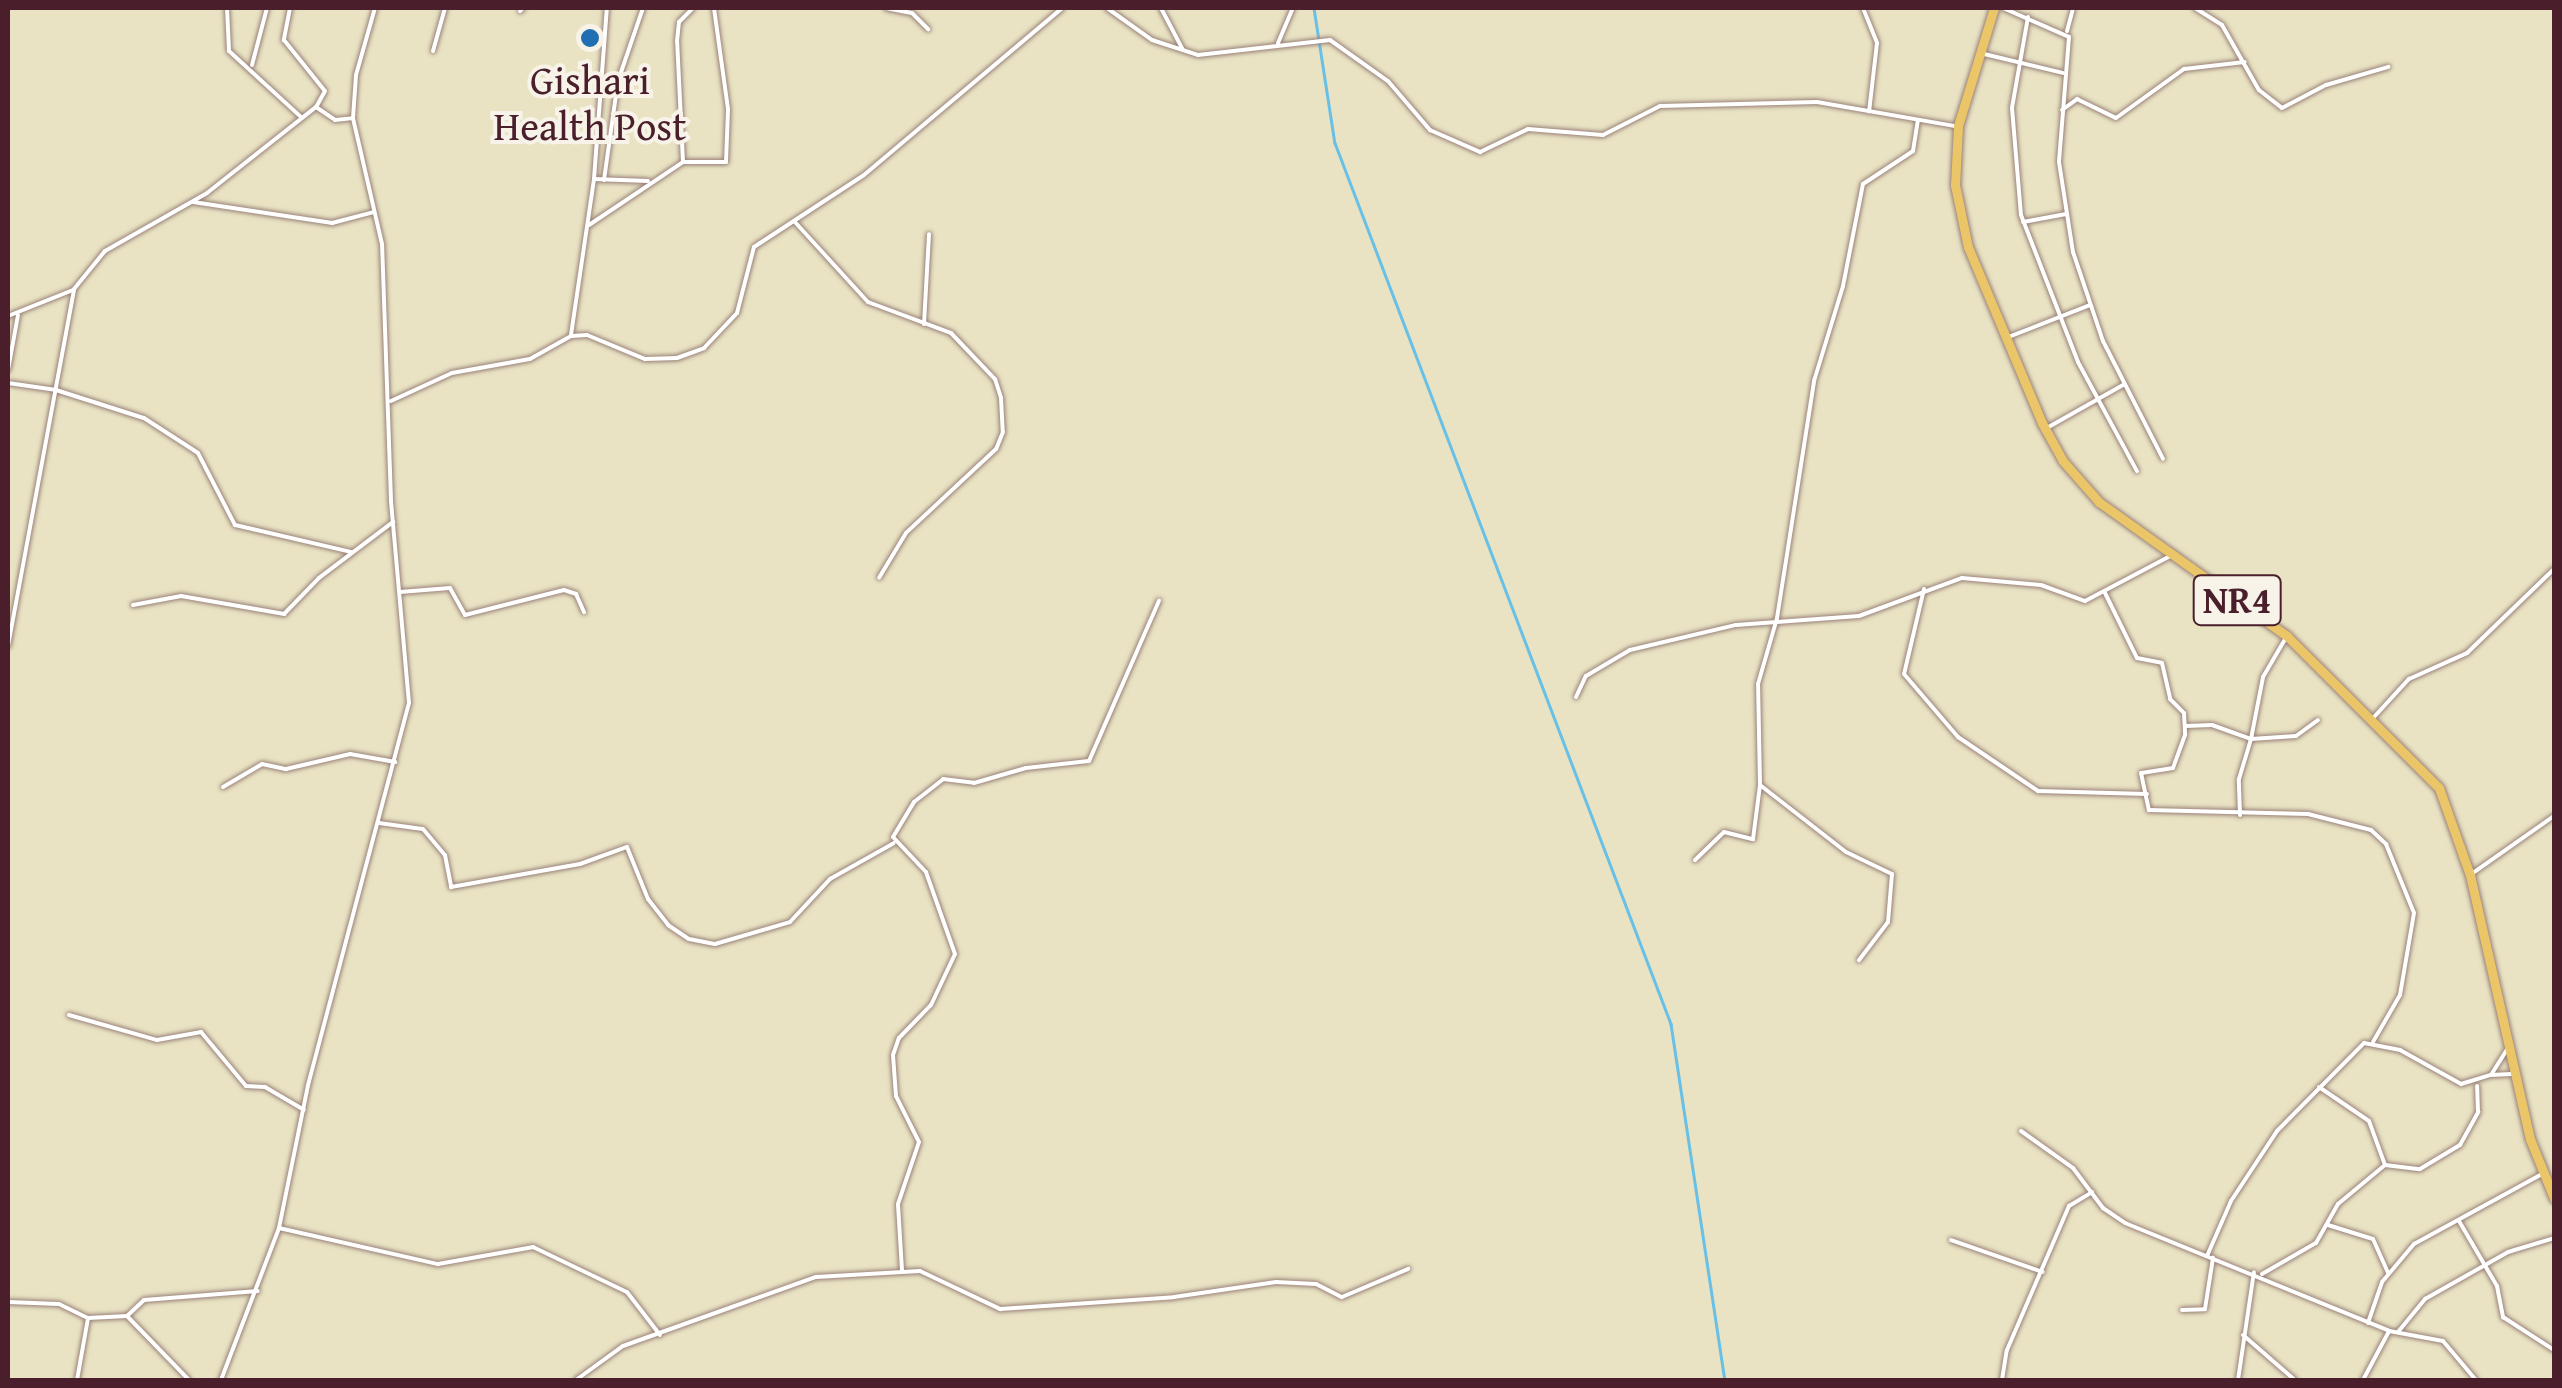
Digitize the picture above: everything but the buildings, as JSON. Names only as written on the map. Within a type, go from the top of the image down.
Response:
[{"type":"highway","name":"NR4","points":[[1994,8],[1958,126],[1955,185],[1962,229],[2045,429],[2090,494],[2287,636],[2374,717],[2439,788],[2470,875],[2512,1074],[2542,1174],[2554,1198]]},
{"type":"street","points":[[227,8],[227,47],[252,66],[302,118]]},
{"type":"street","points":[[252,66],[267,8]]},
{"type":"street","points":[[8,646],[74,290],[105,251],[193,202],[316,107],[325,91],[284,40],[290,8]]},
{"type":"street","points":[[222,1380],[260,1291],[279,1228],[304,1110],[409,703],[393,522],[392,401],[375,212],[353,118],[356,75],[375,8]]},
{"type":"street","points":[[434,51],[446,8]]},
{"type":"street","points":[[571,336],[589,225],[607,8]]},
{"type":"street","points":[[604,180],[618,81],[643,8]]},
{"type":"street","points":[[683,162],[677,41],[679,22],[693,8]]},
{"type":"street","points":[[589,225],[624,206],[648,181],[683,162],[726,162],[728,109],[714,8]]},
{"type":"street","points":[[886,8],[912,13],[928,29]]},
{"type":"street","points":[[392,401],[452,373],[530,359],[571,336],[586,335],[644,359],[677,358],[704,348],[737,313],[749,253],[890,155],[955,92],[1062,8]]},
{"type":"street","points":[[1107,8],[1152,40],[1216,56],[1322,38],[1344,47],[1388,81],[1430,130],[1482,153],[1528,128],[1603,135],[1660,106],[1817,102],[1958,126]]},
{"type":"street","points":[[1161,8],[1182,50]]},
{"type":"street","points":[[1278,43],[1292,8]]},
{"type":"street","points":[[1863,8],[1878,46],[1869,112]]},
{"type":"street","points":[[2004,8],[2067,31]]},
{"type":"street","points":[[2073,8],[2067,31],[2062,110],[2066,214],[2090,304],[2163,459]]},
{"type":"street","points":[[2195,8],[2222,25],[2260,90],[2285,109],[2326,85],[2388,67]]},
{"type":"street","points":[[2028,17],[2019,62],[2012,144],[2023,222],[2096,397],[2137,471]]},
{"type":"street","points":[[1980,53],[2064,74]]},
{"type":"street","points":[[2062,110],[2078,99],[2116,118],[2184,68],[2245,62]]},
{"type":"street","points":[[316,107],[335,120],[353,118]]},
{"type":"street","points":[[1695,860],[1724,832],[1753,839],[1760,785],[1758,684],[1782,591],[1791,496],[1814,380],[1842,286],[1862,184],[1913,152],[1918,120]]},
{"type":"street","points":[[594,179],[648,181]]},
{"type":"street","points":[[193,202],[332,223],[375,212]]},
{"type":"street","points":[[2023,222],[2066,214]]},
{"type":"street","points":[[794,221],[858,296],[884,314],[951,333],[996,379],[1003,432],[996,449],[906,533],[879,578]]},
{"type":"street","points":[[924,324],[929,234]]},
{"type":"street","points":[[8,316],[74,290]]},
{"type":"street","points":[[2006,338],[2090,304]]},
{"type":"street","points":[[8,370],[18,314]]},
{"type":"street","points":[[8,384],[56,390],[134,413],[192,448],[235,525],[351,552]]},
{"type":"street","points":[[2045,429],[2125,384]]},
{"type":"street","points":[[133,605],[181,596],[284,614],[351,552],[393,522]]},
{"type":"street","points":[[1576,697],[1586,676],[1624,652],[1772,621],[1848,619],[1962,578],[2041,584],[2084,601],[2106,593],[2172,555]]},
{"type":"street","points":[[2374,717],[2410,679],[2468,653],[2554,569]]},
{"type":"street","points":[[400,592],[449,588],[465,615],[564,590],[576,594],[584,612]]},
{"type":"street","points":[[1924,589],[1904,674],[1958,737],[2038,791],[2147,794]]},
{"type":"street","points":[[2106,593],[2136,658],[2164,665],[2168,694],[2183,709],[2185,726],[2173,768],[2142,770],[2154,813],[2288,811],[2338,818],[2371,830],[2386,844],[2414,914],[2400,996],[2373,1042],[2319,1087],[2259,1156],[2210,1257],[2205,1309],[2182,1310]]},
{"type":"street","points":[[379,824],[423,829],[445,854],[450,887],[580,864],[627,847],[648,898],[668,924],[689,939],[716,944],[790,922],[830,879],[894,843],[914,802],[943,779],[974,783],[1026,768],[1089,761],[1160,602]]},
{"type":"street","points":[[2240,814],[2239,780],[2266,670],[2287,636]]},
{"type":"street","points":[[2185,726],[2212,725],[2251,739],[2296,736],[2318,720]]},
{"type":"street","points":[[223,786],[262,764],[286,770],[350,754],[395,762]]},
{"type":"street","points":[[1760,785],[1846,852],[1892,874],[1888,922],[1859,960]]},
{"type":"street","points":[[2470,875],[2554,816]]},
{"type":"street","points":[[894,843],[926,872],[955,954],[931,1005],[899,1038],[893,1055],[896,1096],[918,1142],[898,1204],[902,1270]]},
{"type":"street","points":[[69,1015],[158,1040],[201,1032],[246,1086],[266,1088],[304,1110]]},
{"type":"street","points":[[2373,1042],[2412,1056],[2448,1082],[2478,1083],[2491,1076],[2512,1074]]},
{"type":"street","points":[[2491,1076],[2507,1050]]},
{"type":"street","points":[[2262,1274],[2309,1249],[2338,1204],[2385,1165],[2420,1169],[2460,1145],[2478,1112],[2478,1083]]},
{"type":"street","points":[[2319,1087],[2369,1122],[2385,1165]]},
{"type":"street","points":[[2022,1131],[2074,1168],[2092,1192],[2125,1222],[2262,1274],[2389,1331],[2443,1340],[2476,1380]]},
{"type":"street","points":[[2368,1323],[2388,1273],[2414,1244],[2542,1174]]},
{"type":"street","points":[[2002,1380],[2007,1350],[2069,1206],[2092,1192]]},
{"type":"street","points":[[2458,1220],[2487,1268],[2508,1322],[2554,1350]]},
{"type":"street","points":[[2327,1224],[2373,1239],[2388,1273]]},
{"type":"street","points":[[279,1228],[438,1264],[533,1248],[627,1292],[660,1334]]},
{"type":"street","points":[[2398,1332],[2411,1308],[2487,1268],[2508,1252],[2554,1238]]},
{"type":"street","points":[[1951,1240],[2043,1272]]},
{"type":"street","points":[[576,1380],[623,1346],[816,1276],[902,1270],[930,1276],[1000,1310],[1174,1298],[1276,1282],[1316,1284],[1342,1297],[1408,1269]]},
{"type":"street","points":[[2238,1380],[2254,1272]]},
{"type":"street","points":[[8,1302],[59,1304],[88,1318],[127,1316],[144,1300],[260,1291]]},
{"type":"street","points":[[127,1316],[189,1380]]},
{"type":"street","points":[[77,1380],[88,1318]]},
{"type":"street","points":[[2363,1380],[2389,1331]]},
{"type":"street","points":[[2243,1335],[2295,1380]]},
{"type":"waterway","points":[[1314,8],[1335,143],[1671,1024],[1725,1380]]},
{"type":"place","name":"Gishari Health Post","points":[[590,38]]}]
